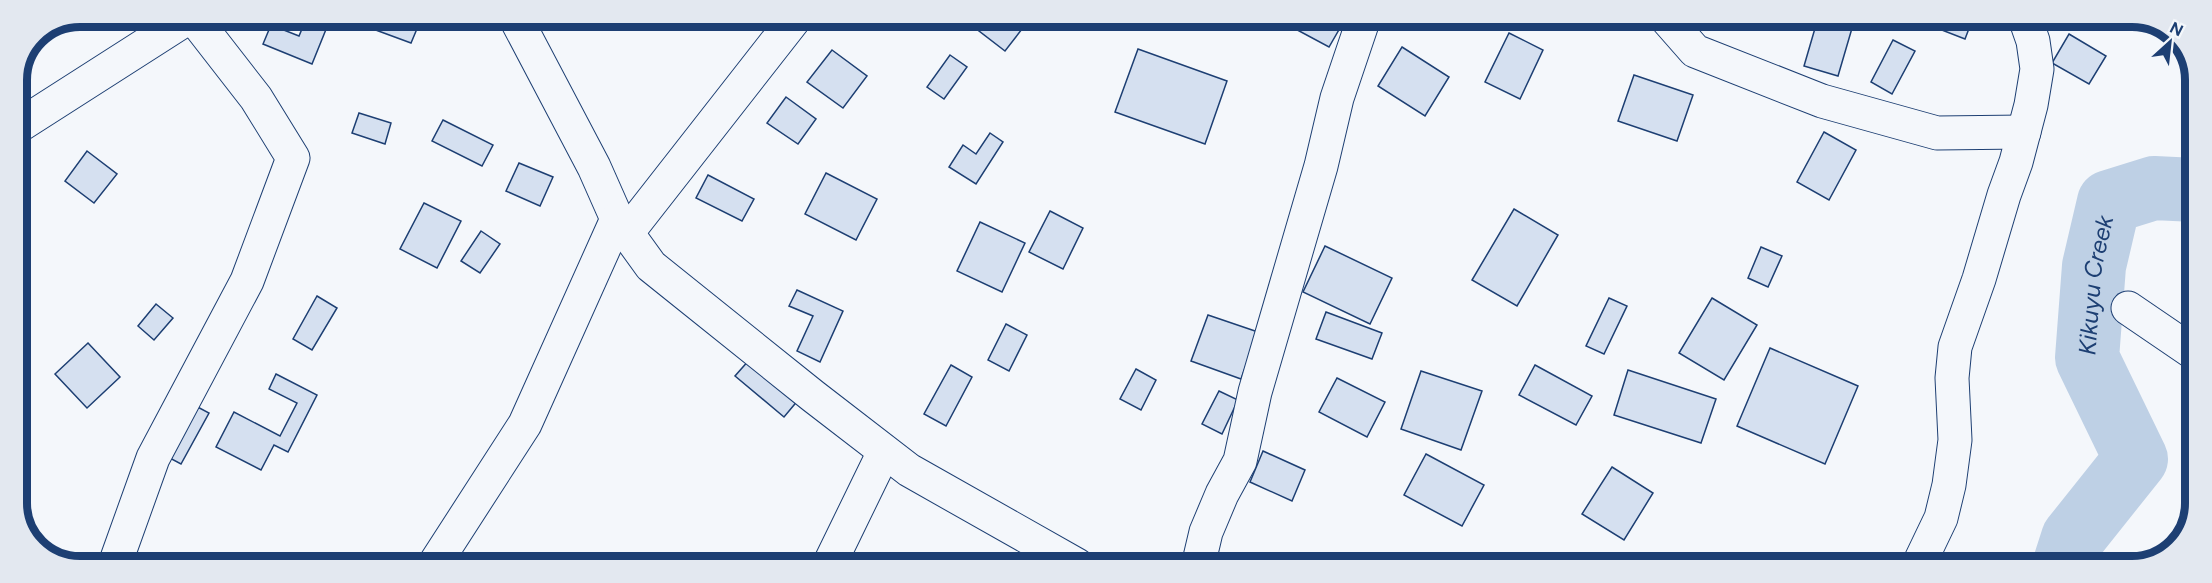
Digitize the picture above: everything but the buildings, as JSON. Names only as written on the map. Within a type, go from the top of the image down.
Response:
[{"type":"street","points":[[27,120],[175,27]]},
{"type":"street","points":[[118,556],[153,458],[247,281],[293,158],[256,98],[199,27]]},
{"type":"street","points":[[520,27],[594,167],[622,226],[651,266],[909,470],[1060,556]]},
{"type":"street","points":[[440,556],[525,424],[622,226],[788,27]]},
{"type":"street","points":[[1200,556],[1206,532],[1222,494],[1240,461],[1255,392],[1321,166],[1338,98],[1361,27]]},
{"type":"street","points":[[1674,27],[1695,51],[1822,101],[1937,133],[2024,132]]},
{"type":"street","points":[[1923,556],[1941,518],[1949,485],[1955,440],[1952,378],[1955,347],[1979,279],[2024,132],[2037,69],[2034,41],[2029,27]]},
{"type":"street","points":[[2128,308],[2185,347]]},
{"type":"street","points":[[833,556],[884,452]]},
{"type":"waterway","name":"Kikuyu Creek","points":[[2067,556],[2073,538],[2136,459],[2087,358],[2094,266],[2109,202],[2154,188],[2185,190]]}]
